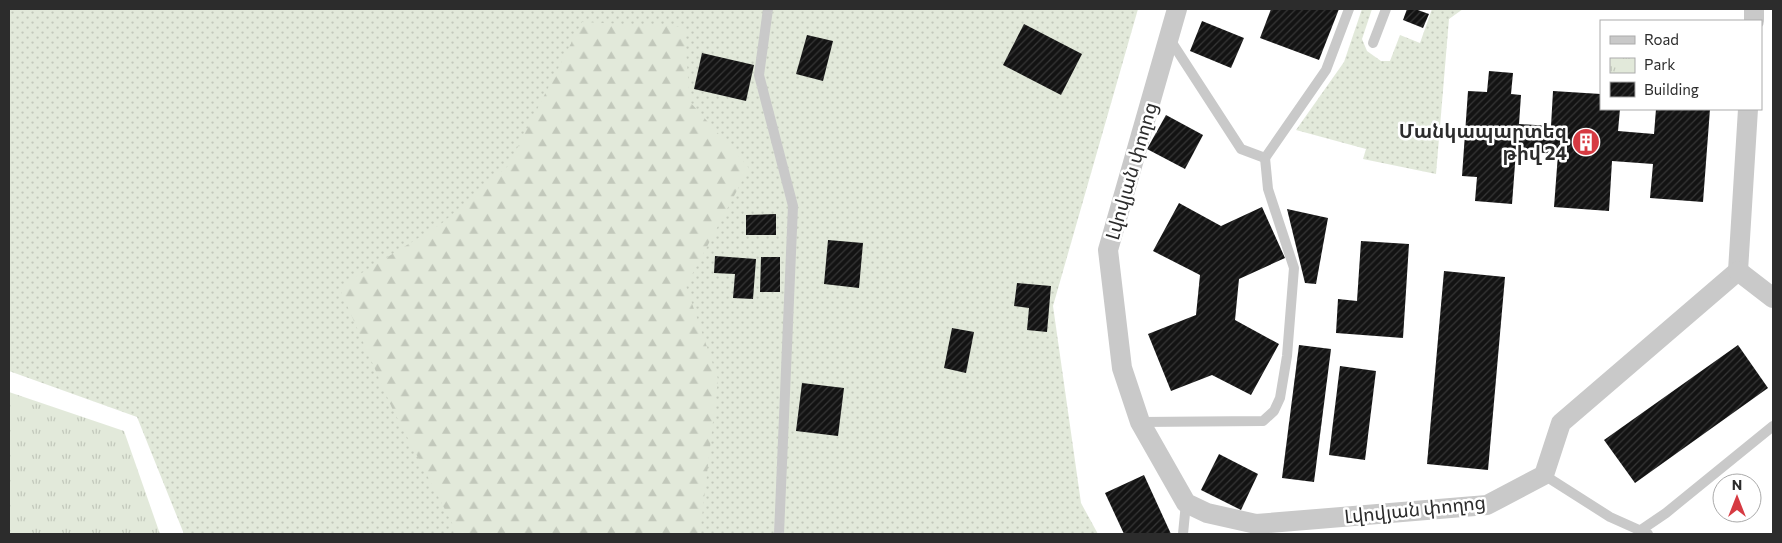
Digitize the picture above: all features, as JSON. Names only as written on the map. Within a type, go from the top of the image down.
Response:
[{"type":"street","name":"Լվովյան փողոց","points":[[1177,9],[1108,250],[1122,368],[1140,422],[1186,504],[1207,513],[1256,524],[1487,505],[1544,475]]},
{"type":"street","points":[[1544,475],[1561,423],[1738,271],[1748,110]]},
{"type":"street","points":[[1738,271],[1773,298]]},
{"type":"lane","points":[[768,9],[759,75],[793,206],[779,534]]},
{"type":"lane","points":[[1140,422],[1263,421],[1274,411],[1280,398],[1287,356],[1294,268],[1268,189],[1265,158],[1326,70],[1350,9]]},
{"type":"lane","points":[[1373,43],[1386,9]]},
{"type":"lane","points":[[1169,38],[1240,149],[1265,158]]},
{"type":"lane","points":[[1544,475],[1610,517],[1645,532],[1666,512],[1773,426]]},
{"type":"lane","points":[[1182,534],[1186,504]]},
{"type":"green space","points":[[9,9],[1138,9],[1053,306],[1081,503],[1098,534],[184,534],[137,417],[9,371]]},
{"type":"green space","points":[[1362,9],[1372,9],[1362,39],[1367,51],[1381,61],[1390,61],[1400,35],[1420,43],[1432,9],[1463,9],[1449,19],[1436,174],[1363,159],[1366,149],[1296,130],[1344,62]]},
{"type":"green space","points":[[582,22],[684,27],[690,102],[749,168],[686,286],[718,379],[700,534],[454,534],[452,523],[392,408],[339,287],[441,224],[508,166]]},
{"type":"green space","points":[[9,392],[124,431],[160,534],[9,534]]},
{"type":"building","points":[[1271,9],[1339,9],[1319,60],[1260,38]]},
{"type":"building","points":[[1407,9],[1415,9],[1429,14],[1423,28],[1403,20]]},
{"type":"building","points":[[1202,21],[1244,38],[1231,68],[1190,51]]},
{"type":"building","points":[[1024,24],[1082,54],[1061,95],[1003,65]]},
{"type":"building","points":[[807,35],[833,41],[823,81],[796,74]]},
{"type":"building","points":[[702,53],[754,65],[746,101],[694,89]]},
{"type":"building","name":"Մանկապարտեզ թիվ 24","points":[[1489,71],[1513,73],[1511,94],[1521,95],[1519,124],[1551,126],[1553,91],[1600,94],[1600,110],[1620,110],[1618,131],[1654,134],[1656,110],[1710,110],[1703,202],[1650,198],[1653,164],[1612,161],[1609,211],[1554,207],[1558,154],[1516,151],[1512,204],[1475,201],[1477,177],[1462,176],[1468,91],[1487,92]]},
{"type":"building","points":[[1166,115],[1203,135],[1185,169],[1147,149]]},
{"type":"building","points":[[1179,203],[1221,226],[1262,207],[1285,258],[1239,279],[1235,320],[1279,344],[1251,395],[1212,375],[1171,391],[1148,334],[1196,315],[1200,275],[1153,251]]},
{"type":"building","points":[[1287,209],[1328,218],[1316,284],[1305,283]]},
{"type":"building","points":[[776,214],[776,235],[746,235],[746,215]]},
{"type":"building","points":[[828,240],[863,243],[859,288],[824,284]]},
{"type":"building","points":[[1361,241],[1409,244],[1403,338],[1336,333],[1338,299],[1357,301]]},
{"type":"building","points":[[715,256],[756,259],[753,299],[733,298],[735,274],[714,273]]},
{"type":"building","points":[[761,257],[780,257],[780,292],[760,292]]},
{"type":"building","points":[[1444,271],[1505,277],[1488,470],[1427,464]]},
{"type":"building","points":[[1017,283],[1051,286],[1047,332],[1027,330],[1029,308],[1014,306]]},
{"type":"building","points":[[952,328],[974,332],[966,373],[944,368]]},
{"type":"building","points":[[1299,345],[1331,349],[1314,482],[1282,478]]},
{"type":"building","points":[[1738,345],[1768,388],[1635,483],[1604,440]]},
{"type":"building","points":[[1340,366],[1376,371],[1365,460],[1329,455]]},
{"type":"building","points":[[802,383],[844,388],[838,436],[796,431]]},
{"type":"building","points":[[1219,454],[1258,474],[1241,510],[1201,490]]},
{"type":"building","points":[[1144,475],[1171,534],[1124,534],[1105,493]]},
{"type":"place","name":"Մանկապարտեզ թիվ 24","points":[[1586,142]]}]
